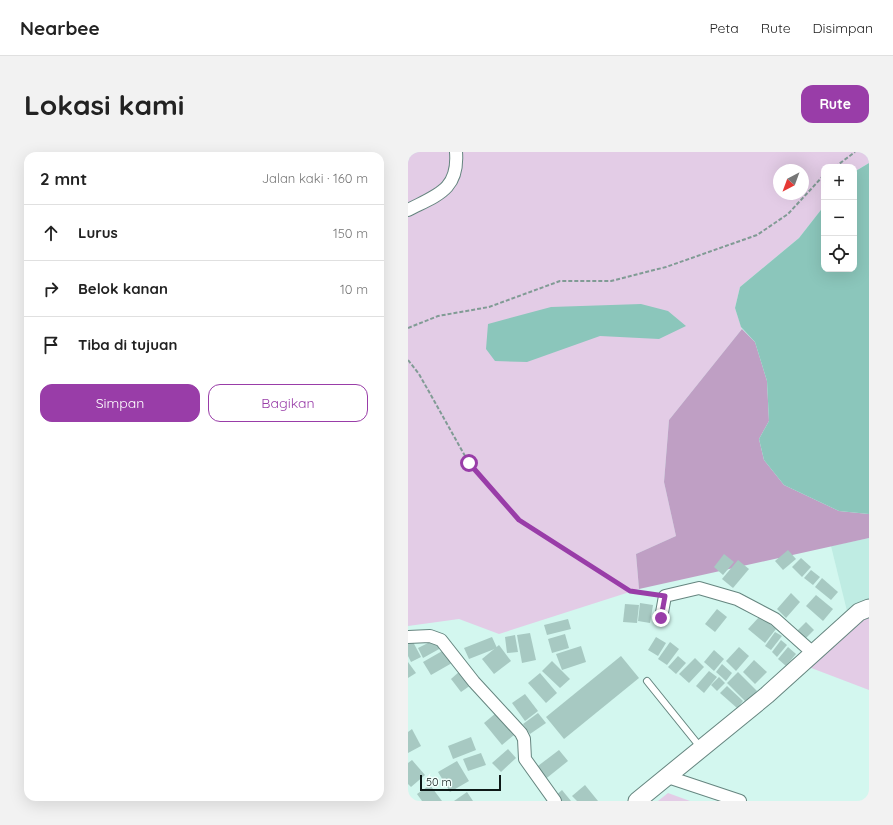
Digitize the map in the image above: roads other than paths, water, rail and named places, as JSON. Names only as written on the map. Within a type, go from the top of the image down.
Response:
[{"type":"main road","points":[[637,801],[668,778],[767,695],[859,612],[869,608]]},
{"type":"street","points":[[408,210],[438,195],[453,180],[457,167],[456,152]]},
{"type":"street","points":[[661,618],[665,596],[699,588],[738,599],[775,619],[812,653]]},
{"type":"street","points":[[408,637],[430,636],[441,640],[474,682],[521,734],[524,739],[525,759],[556,801]]},
{"type":"street","points":[[668,778],[740,801]]},
{"type":"lane","points":[[647,681],[702,750]]}]
